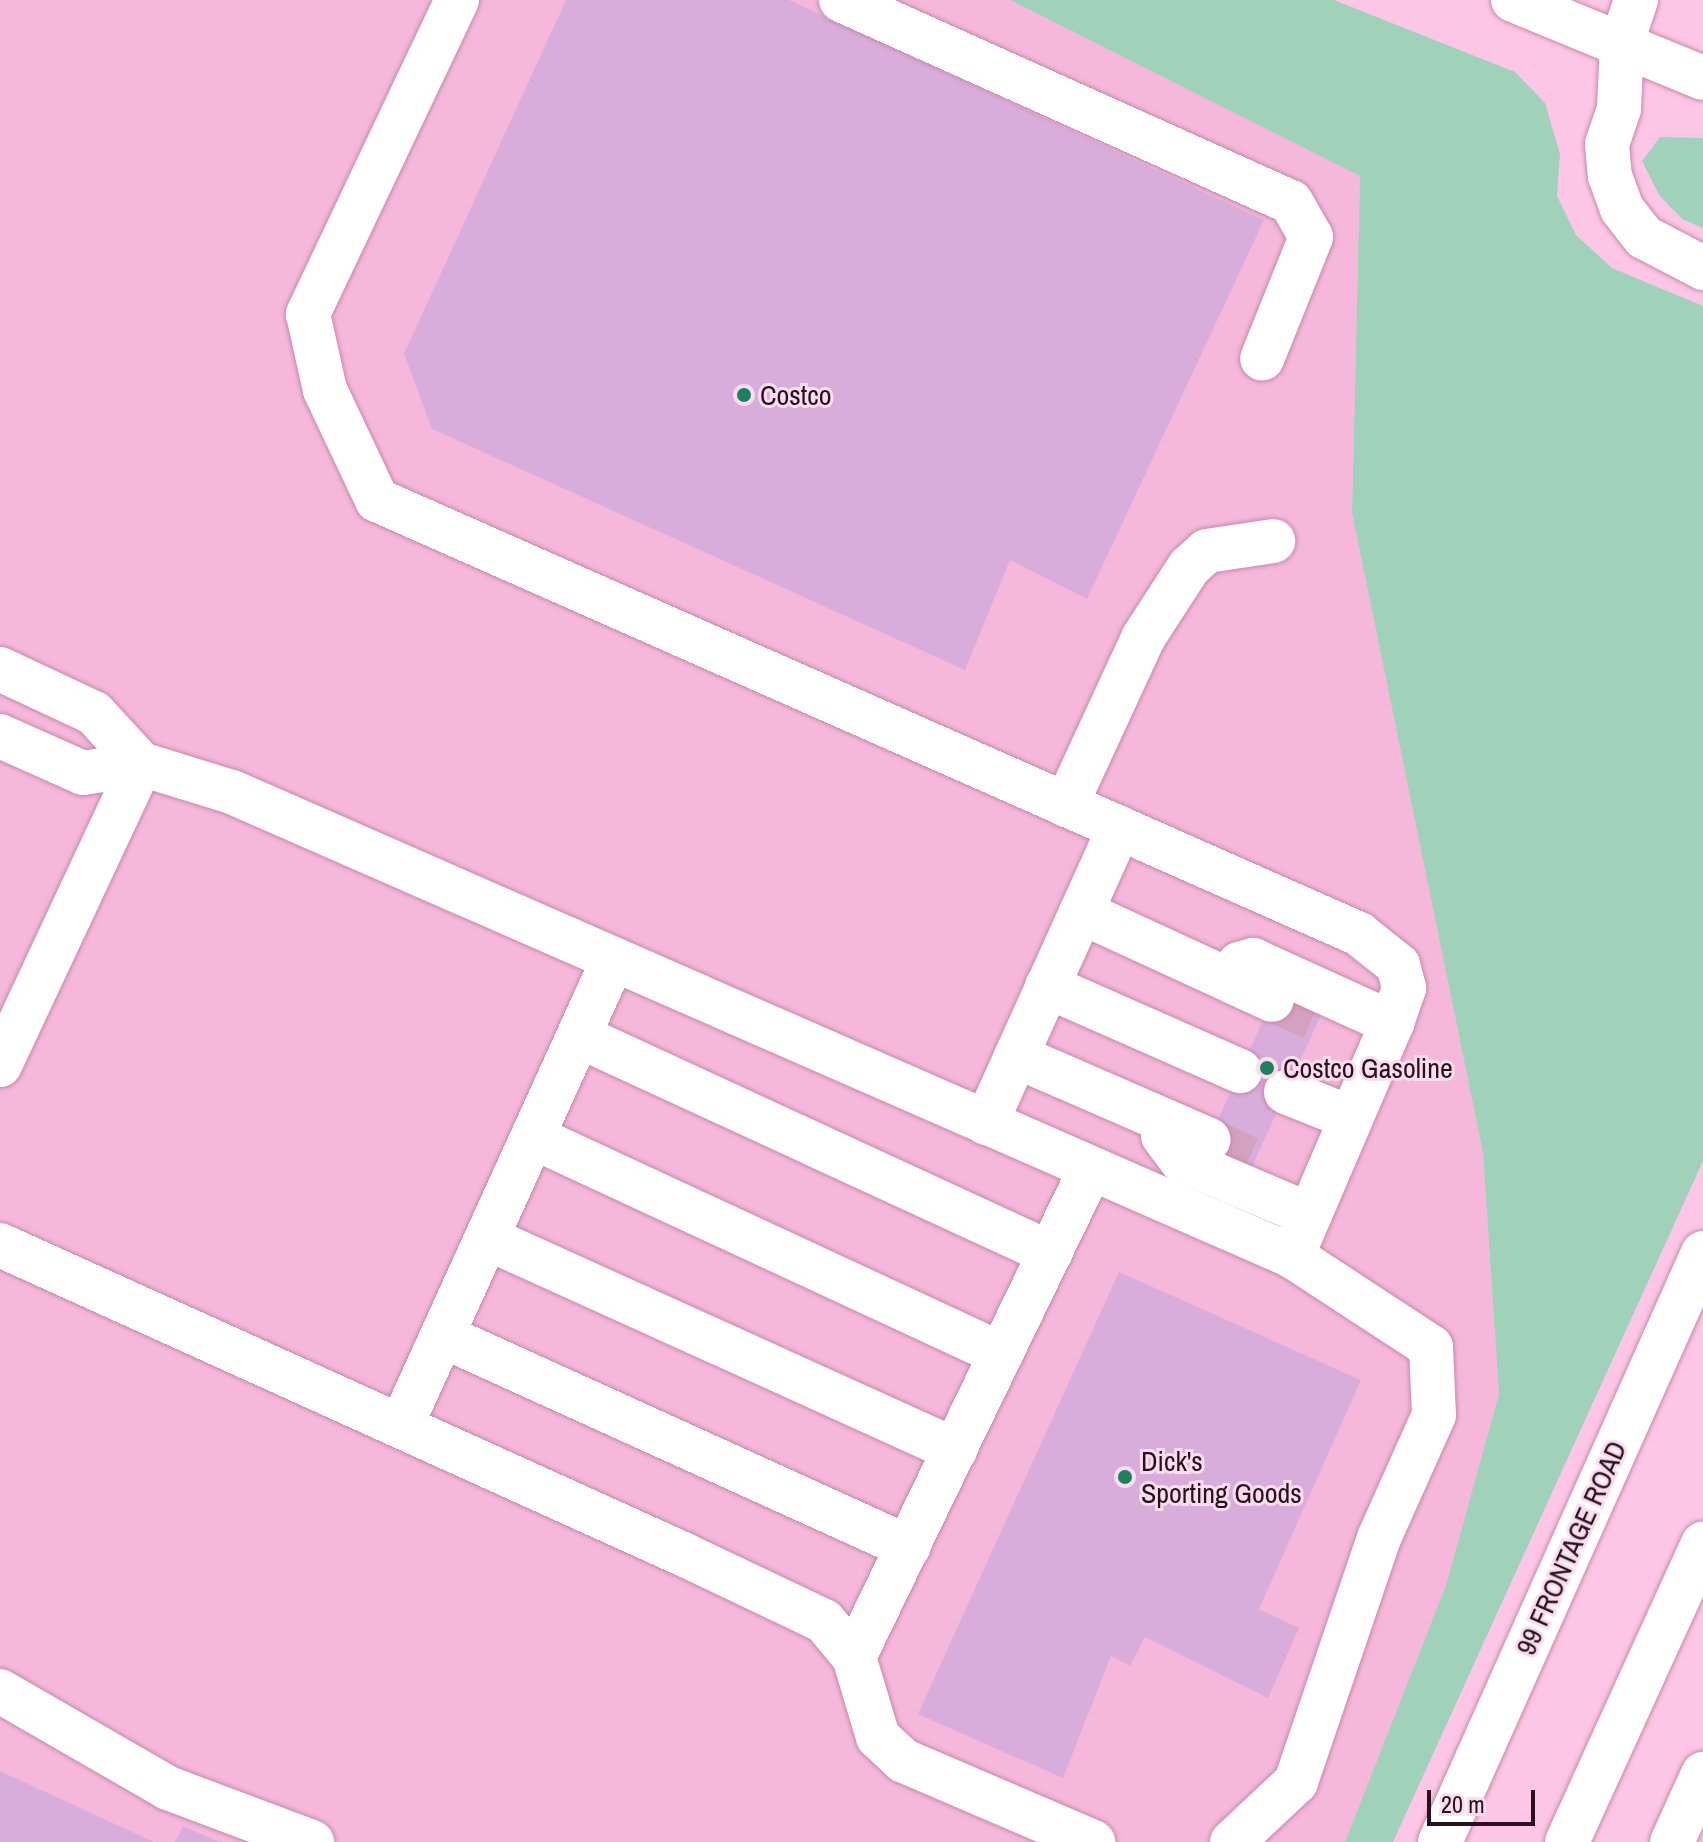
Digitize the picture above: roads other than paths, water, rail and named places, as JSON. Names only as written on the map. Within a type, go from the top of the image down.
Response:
[{"type":"main road","points":[[457,0],[308,314],[325,390],[377,500],[1359,934],[1398,965],[1404,988],[1292,1256]]},
{"type":"main road","points":[[841,0],[1291,202],[1311,237],[1262,359]]},
{"type":"main road","points":[[1513,0],[1622,42],[1703,78]]},
{"type":"main road","points":[[1636,0],[1622,42],[1619,109],[1607,144],[1610,176],[1618,198],[1644,237],[1703,268]]},
{"type":"main road","points":[[1066,805],[1143,638],[1189,567],[1207,551],[1273,541]]},
{"type":"main road","points":[[0,669],[94,713],[141,764]]},
{"type":"main road","points":[[0,736],[83,773],[141,764],[232,792],[1292,1256],[1431,1347],[1434,1415],[1379,1538],[1296,1782],[1232,1842]]},
{"type":"main road","points":[[0,1065],[141,764]]},
{"type":"main road","points":[[986,1123],[1119,828]]},
{"type":"main road","points":[[1081,912],[1272,1000]]},
{"type":"main road","points":[[401,1426],[613,960]]},
{"type":"main road","points":[[1210,971],[1253,960],[1386,1036]]},
{"type":"main road","points":[[1047,986],[1240,1071]]},
{"type":"main road","points":[[1319,1020],[1386,1036]]},
{"type":"main road","points":[[579,1036],[1050,1253]]},
{"type":"main road","points":[[1016,1056],[1209,1140]]},
{"type":"main road","points":[[1286,1092],[1351,1118]]},
{"type":"main road","points":[[1144,1112],[1181,1160],[1315,1202]]},
{"type":"main road","points":[[533,1137],[1001,1354]]},
{"type":"main road","points":[[1254,1161],[1315,1202]]},
{"type":"main road","points":[[854,1657],[1091,1168]]},
{"type":"main road","points":[[487,1238],[955,1450]]},
{"type":"main road","points":[[0,1245],[824,1621],[854,1657],[878,1737],[904,1761],[1093,1842]]},
{"type":"main road","name":"99 FRONTAGE ROAD","points":[[1440,1842],[1703,1253]]},
{"type":"main road","points":[[443,1336],[908,1547]]},
{"type":"main road","points":[[1567,1842],[1703,1543]]},
{"type":"main road","points":[[0,1691],[168,1788],[312,1842]]},
{"type":"main road","points":[[1672,1842],[1703,1774]]},
{"type":"tunnel","points":[[1272,1000],[1319,1020]]},
{"type":"tunnel","points":[[1209,1140],[1254,1161]]},
{"type":"place","name":"Costco","points":[[744,395]]},
{"type":"place","name":"Costco Gasoline","points":[[1267,1068]]},
{"type":"place","name":"Dick's Sporting Goods","points":[[1125,1477]]}]
